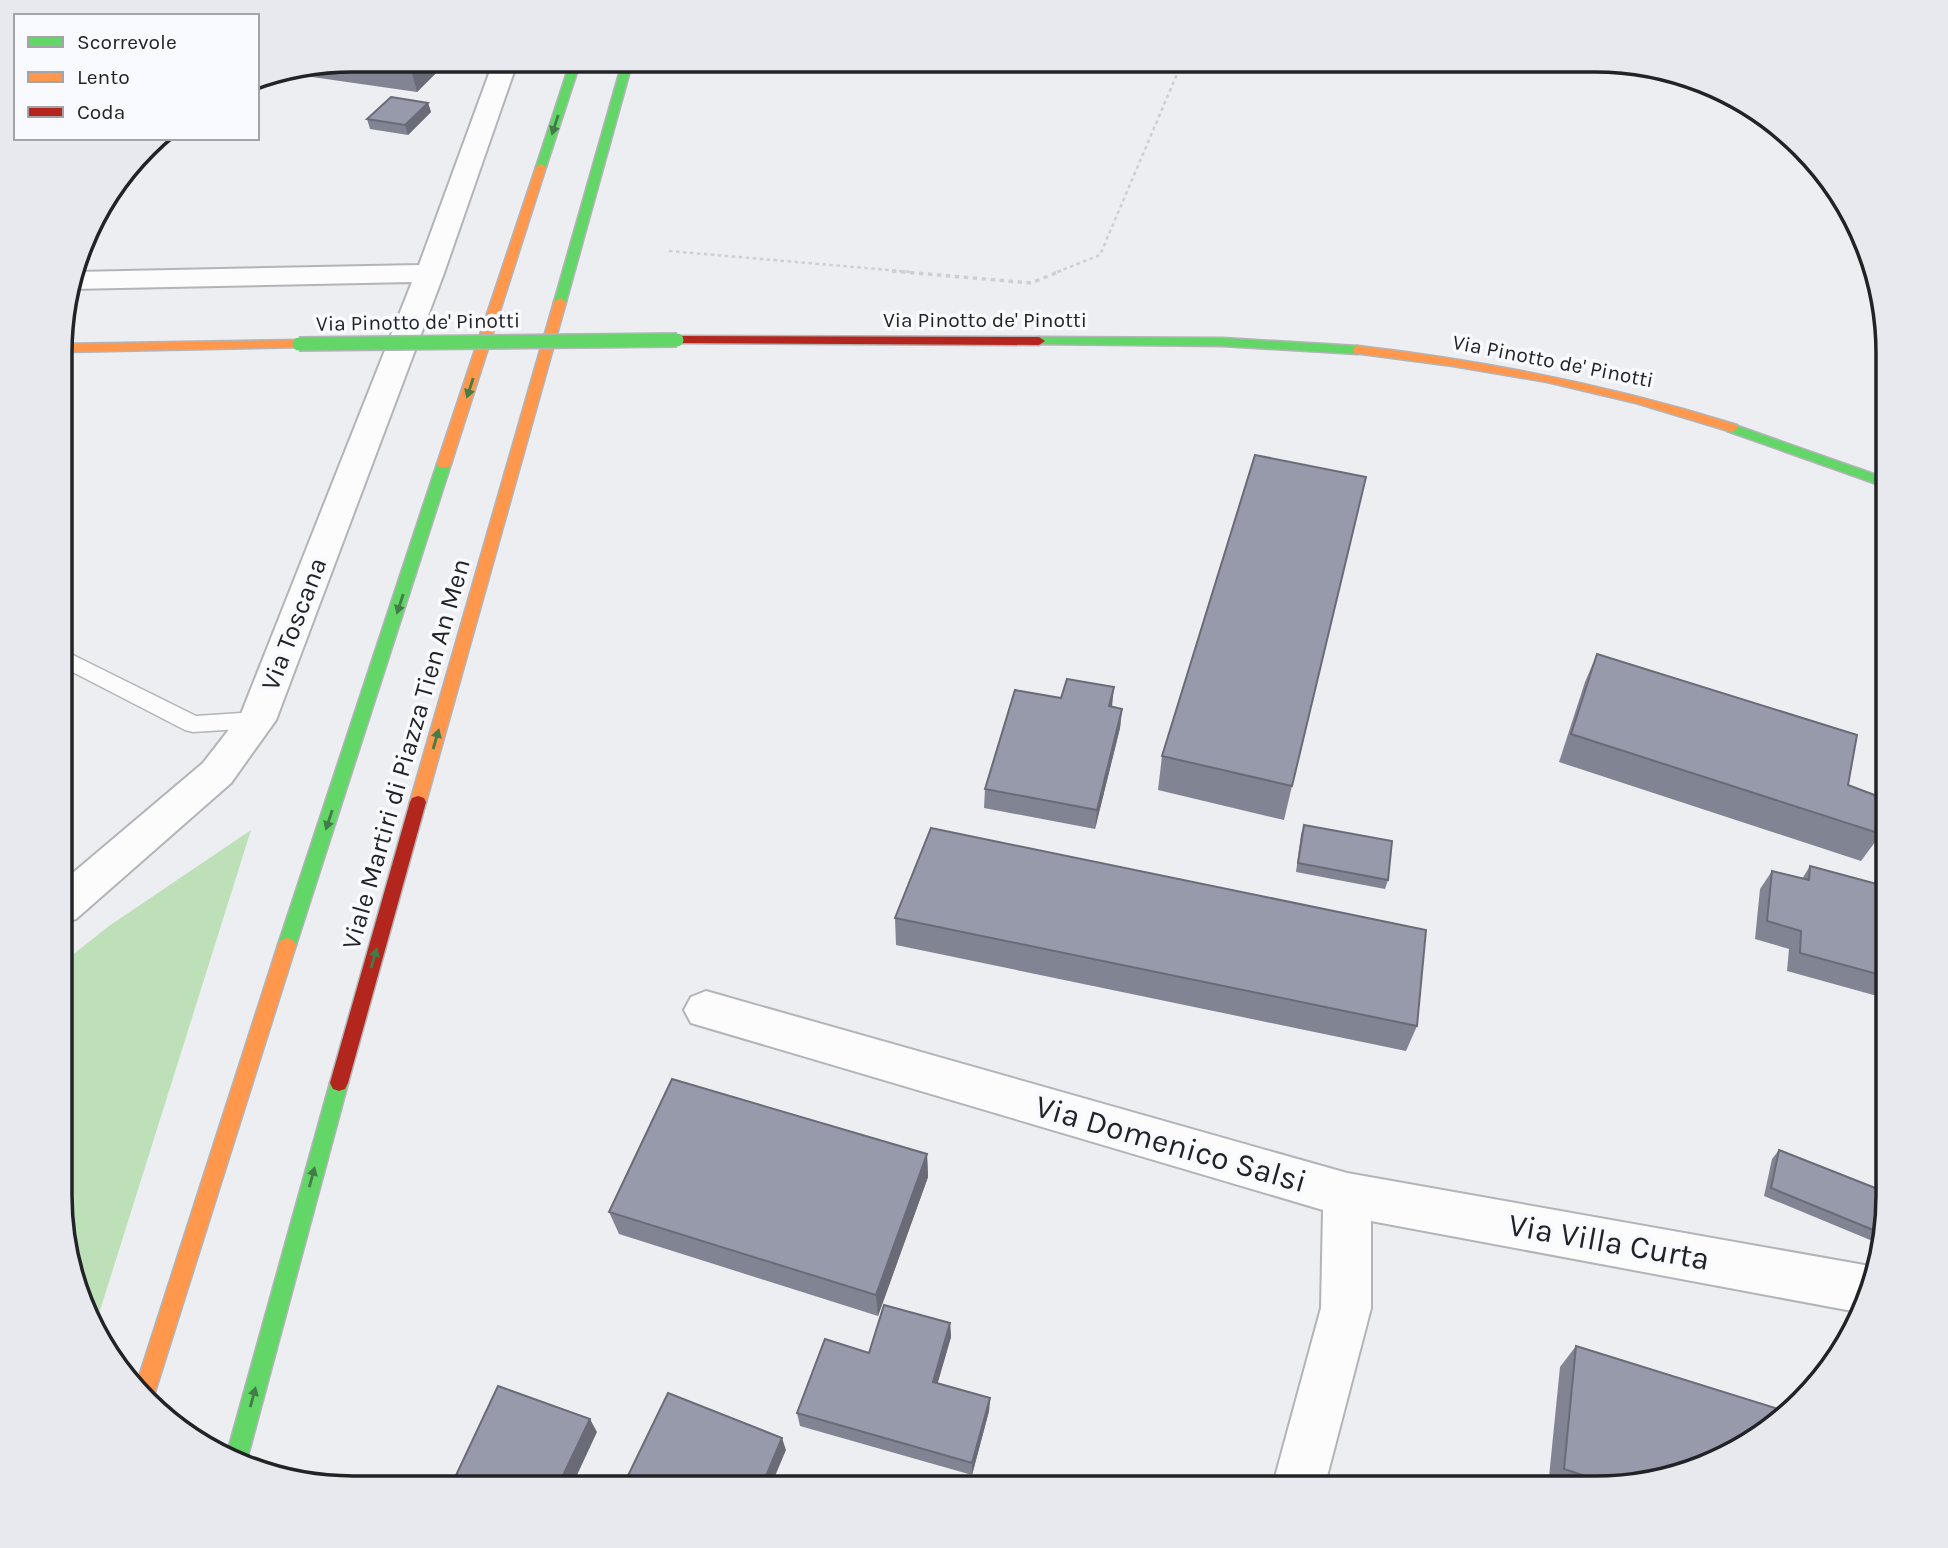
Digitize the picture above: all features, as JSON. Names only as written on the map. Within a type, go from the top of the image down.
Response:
[{"type":"main road","name":"Viale Martiri di Piazza Tien An Men","points":[[147,1387],[211,1177],[572,72]]},
{"type":"main road","name":"Viale Martiri di Piazza Tien An Men","points":[[238,1452],[314,1172],[625,72]]},
{"type":"main road","name":"Via Pinotto de' Pinotti","points":[[72,348],[677,340],[1235,342],[1337,348],[1550,377],[1664,405],[1780,443],[1876,479]]},
{"type":"street","name":"Via Toscana","points":[[72,898],[217,773],[257,720],[430,273],[502,72]]},
{"type":"street","points":[[81,281],[430,273]]},
{"type":"street","name":"Via Domenico Salsi","points":[[706,1010],[1347,1195]]},
{"type":"street","points":[[1301,1476],[1346,1308],[1347,1195]]},
{"type":"street","name":"Via Villa Curta","points":[[1347,1195],[1860,1288]]},
{"type":"lane","points":[[72,663],[193,724],[257,720]]},
{"type":"path","points":[[669,251],[1031,283],[1100,255],[1178,72]]},
{"type":"green space","points":[[251,830],[99,1315],[81,1268],[72,1214],[72,955],[109,926]]},
{"type":"building","points":[[391,97],[428,103],[405,125],[367,119]]},
{"type":"building","points":[[1255,455],[1366,477],[1292,786],[1162,756]]},
{"type":"building","points":[[1597,654],[1857,735],[1848,785],[1876,796],[1876,832],[1571,734]]},
{"type":"building","points":[[1067,679],[1114,687],[1109,706],[1122,709],[1097,810],[985,789],[1015,690],[1061,698]]},
{"type":"building","points":[[1304,825],[1392,841],[1388,880],[1298,863]]},
{"type":"building","points":[[931,828],[1426,930],[1417,1026],[895,918]]},
{"type":"building","points":[[1810,866],[1876,884],[1876,974],[1800,953],[1801,931],[1767,921],[1772,871],[1809,880]]},
{"type":"building","points":[[672,1079],[927,1154],[876,1295],[609,1212]]},
{"type":"building","points":[[1779,1150],[1876,1188],[1874,1230],[1771,1188]]},
{"type":"building","points":[[884,1305],[950,1323],[933,1382],[990,1398],[972,1463],[797,1413],[825,1339],[869,1353]]},
{"type":"building","points":[[1576,1346],[1778,1409],[1736,1439],[1703,1455],[1668,1467],[1614,1476],[1585,1476],[1564,1469]]},
{"type":"building","points":[[498,1386],[590,1419],[563,1476],[456,1476]]},
{"type":"building","points":[[668,1393],[782,1438],[766,1476],[628,1476]]},
{"type":"traffic: fast","points":[[541,167],[572,72]]},
{"type":"traffic: fast","points":[[560,302],[625,72]]},
{"type":"traffic: fast","points":[[299,344],[677,340]]},
{"type":"traffic: fast","points":[[1039,341],[1223,342],[1358,350]]},
{"type":"traffic: fast","points":[[1732,428],[1876,480]]},
{"type":"traffic: fast","points":[[287,945],[444,464]]},
{"type":"traffic: fast","points":[[238,1452],[339,1083]]},
{"type":"traffic: slow","points":[[444,464],[541,167]]},
{"type":"traffic: slow","points":[[418,802],[560,302]]},
{"type":"traffic: slow","points":[[72,348],[299,344]]},
{"type":"traffic: slow","points":[[1358,350],[1453,362],[1547,379],[1640,400],[1732,428]]},
{"type":"traffic: slow","points":[[147,1387],[287,945]]},
{"type":"traffic: jam","points":[[677,340],[1039,341]]},
{"type":"traffic: jam","points":[[339,1083],[418,802]]}]
